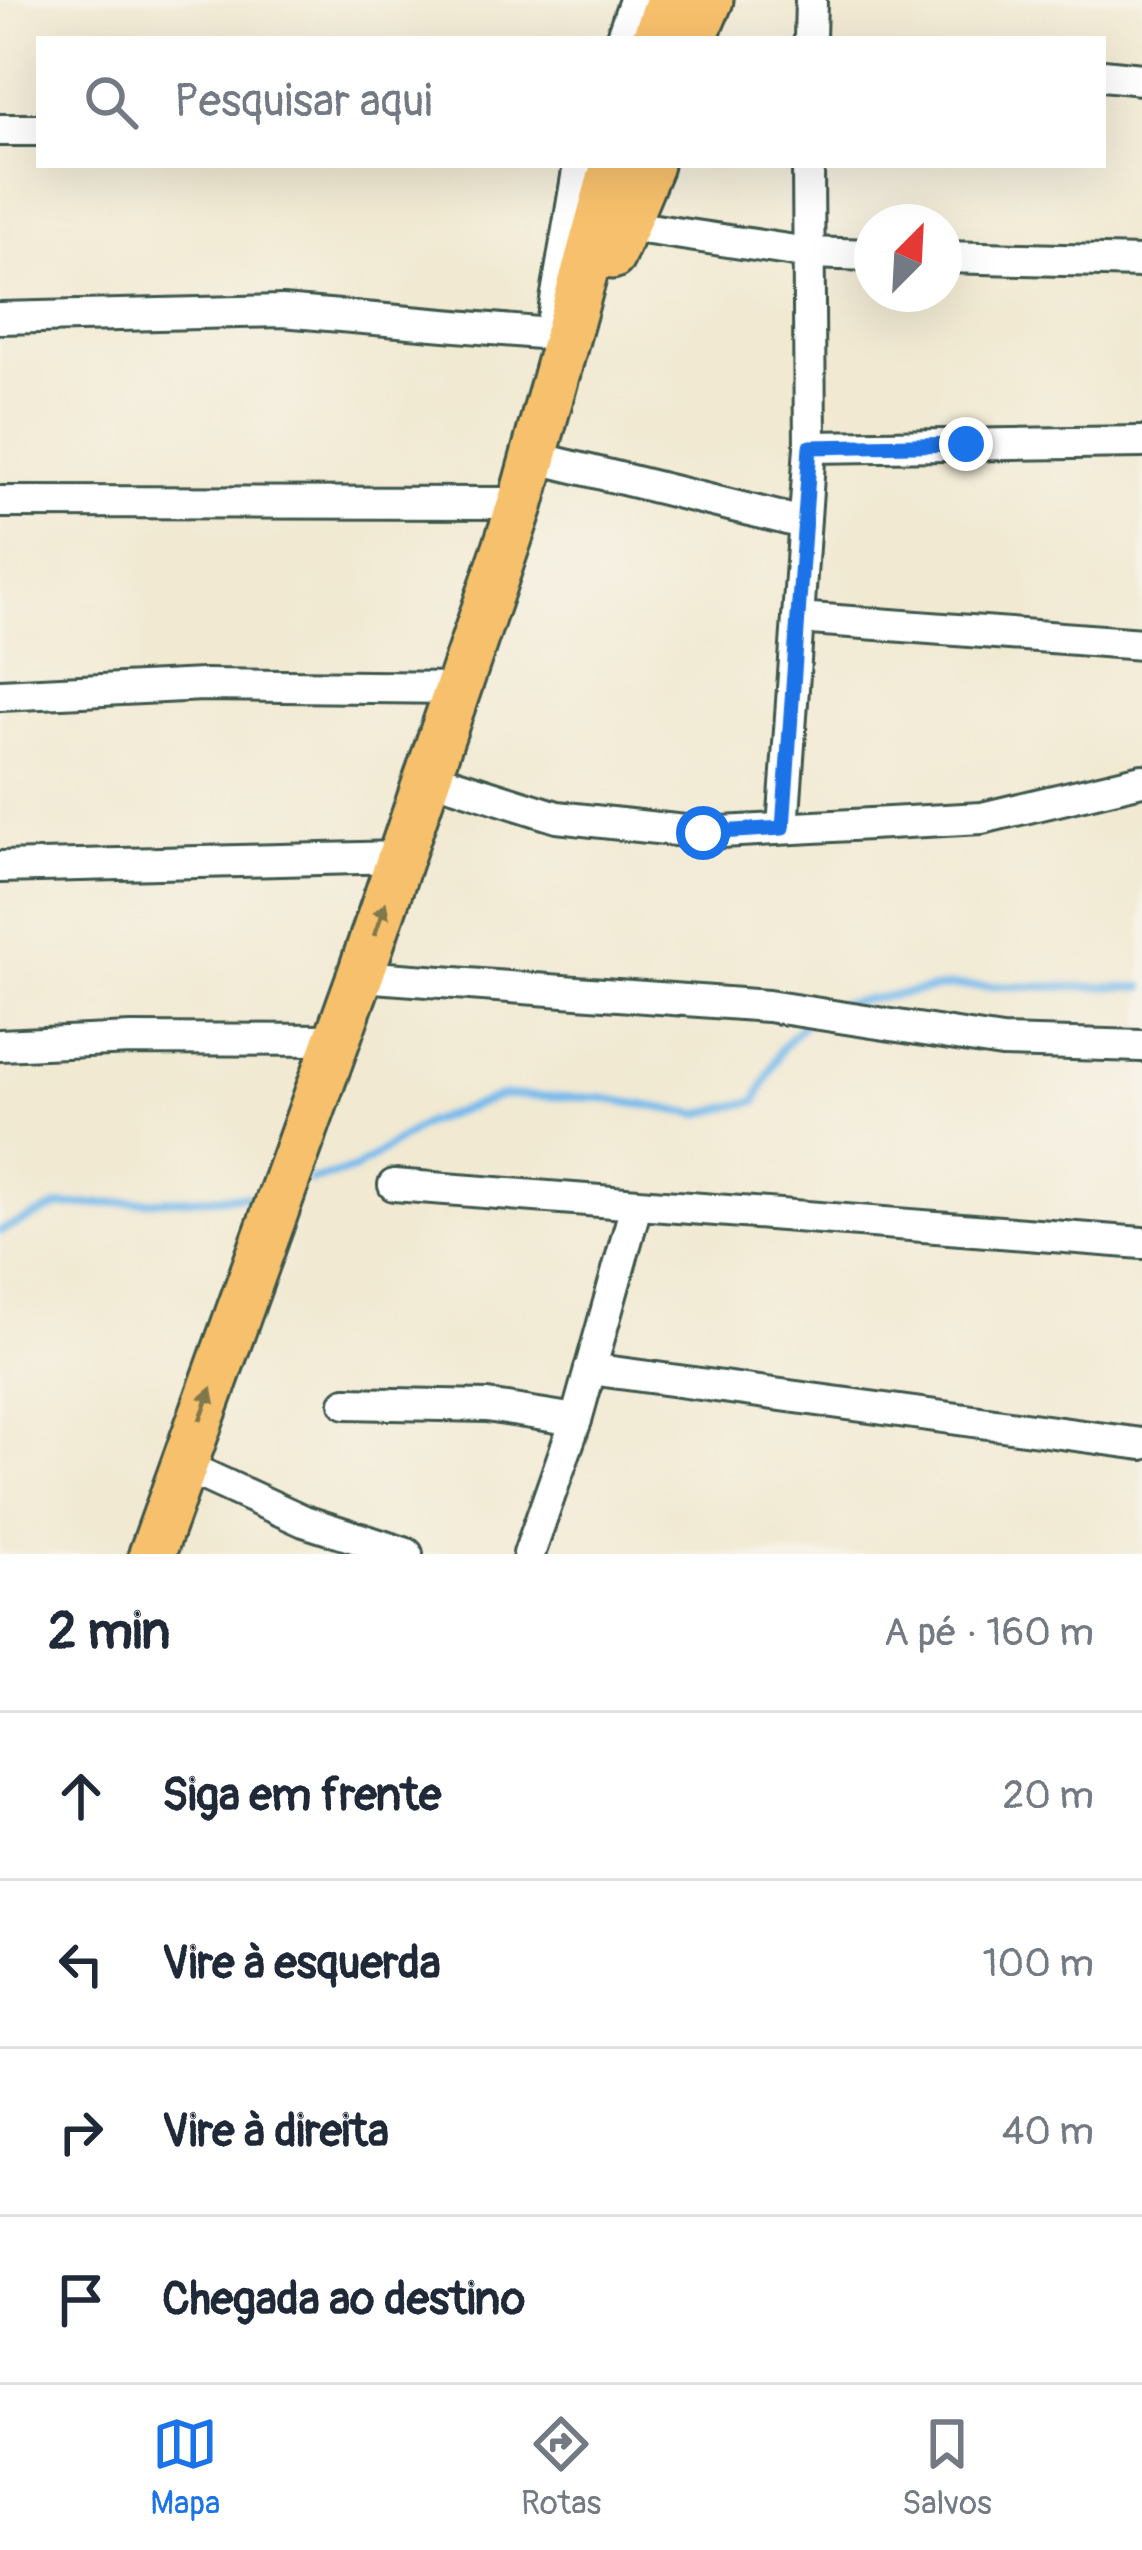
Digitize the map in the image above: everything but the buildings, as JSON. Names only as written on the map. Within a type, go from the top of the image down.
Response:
[{"type":"highway","points":[[656,36],[670,0]]},
{"type":"highway","points":[[694,36],[710,0]]},
{"type":"highway","points":[[152,1554],[360,976],[521,502],[559,343],[613,168]]},
{"type":"highway","points":[[559,343],[629,226],[649,168]]},
{"type":"street","points":[[622,36],[635,0]]},
{"type":"street","points":[[810,36],[811,0]]},
{"type":"street","points":[[1106,75],[1142,79]]},
{"type":"street","points":[[0,130],[36,130]]},
{"type":"street","points":[[0,318],[282,311],[559,343],[579,168]]},
{"type":"street","points":[[783,828],[810,447],[808,168]]},
{"type":"street","points":[[629,226],[808,254],[854,255]]},
{"type":"street","points":[[962,257],[1142,262]]},
{"type":"street","points":[[810,447],[1142,442]]},
{"type":"street","points":[[533,457],[803,523]]},
{"type":"street","points":[[0,502],[521,502]]},
{"type":"street","points":[[798,619],[1142,644]]},
{"type":"street","points":[[0,695],[203,685],[457,688]]},
{"type":"street","points":[[425,775],[557,817],[703,833],[982,818],[1142,780]]},
{"type":"street","points":[[0,868],[400,857]]},
{"type":"street","points":[[360,976],[768,1006],[1002,1042],[1142,1046]]},
{"type":"street","points":[[0,1045],[131,1039],[335,1040]]},
{"type":"street","points":[[394,1185],[1142,1243]]},
{"type":"street","points":[[529,1554],[576,1420],[636,1206]]},
{"type":"street","points":[[590,1369],[1142,1444]]},
{"type":"street","points":[[346,1403],[487,1406],[576,1420]]},
{"type":"street","points":[[184,1466],[353,1546],[407,1554]]},
{"type":"waterway","points":[[838,1004],[952,986],[1142,987]]},
{"type":"waterway","points":[[311,1180],[353,1170],[425,1123],[503,1095],[601,1098],[699,1114],[756,1101],[781,1049],[806,1021]]},
{"type":"waterway","points":[[0,1231],[59,1206],[246,1196]]},
{"type":"route","points":[[703,833],[783,828],[810,447],[966,444]]}]
